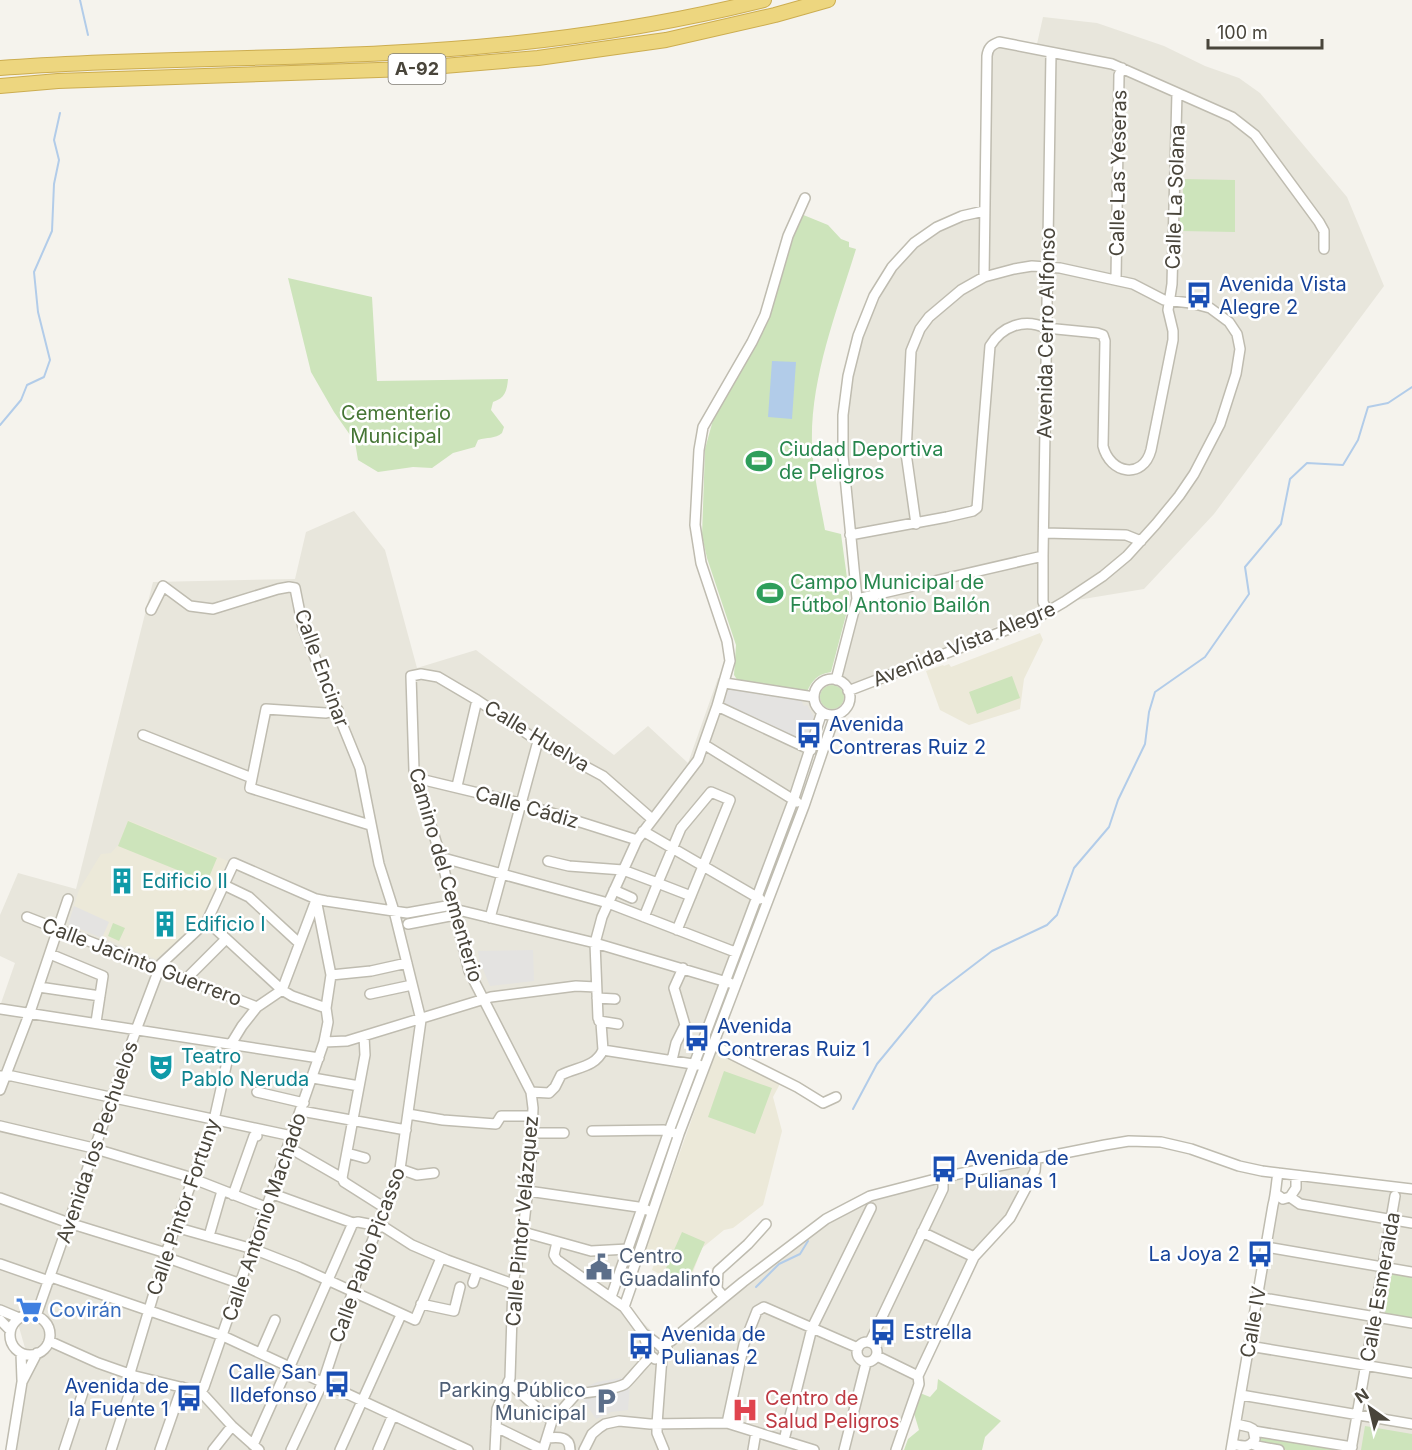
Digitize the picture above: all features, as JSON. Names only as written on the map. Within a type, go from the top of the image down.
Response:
[{"type":"highway","name":"A-92","points":[[0,68],[99,62],[387,53],[480,47],[561,39],[673,21],[764,0]]},
{"type":"highway","name":"A-92","points":[[0,86],[58,81],[408,69],[538,58],[666,40],[764,18],[828,0]]},
{"type":"street","points":[[984,277],[987,56],[992,45],[999,42],[1122,68],[1233,117],[1255,135],[1319,222],[1324,231],[1324,249]]},
{"type":"street","name":"Avenida Cerro Alfonso","points":[[1048,612],[1043,602],[1043,556],[1051,54]]},
{"type":"street","name":"Calle Las Yeseras","points":[[1116,280],[1119,75],[1122,68]]},
{"type":"street","name":"Calle La Solana","points":[[1046,327],[1103,335],[1105,341],[1103,446],[1105,455],[1122,470],[1134,469],[1146,462],[1151,450],[1173,340],[1168,310],[1172,284],[1177,93]]},
{"type":"street","points":[[531,1092],[549,1093],[561,1075],[600,1058],[603,1050],[596,987],[596,943],[602,917],[637,840],[690,773],[705,745],[725,683],[730,661],[727,641],[701,563],[695,525],[699,450],[703,427],[765,315],[788,236],[805,198]]},
{"type":"street","points":[[836,680],[857,599],[843,456],[843,415],[848,376],[858,336],[870,306],[892,267],[914,243],[937,227],[962,216],[984,211]]},
{"type":"street","name":"Avenida Vista Alegre","points":[[848,691],[1003,632],[1048,612],[1103,576],[1141,541],[1179,496],[1212,442],[1229,398],[1240,350],[1237,334],[1219,313],[1197,304],[1164,300],[1134,284],[1047,267],[1014,269],[984,277],[948,299],[929,317],[920,328],[911,351],[906,453],[916,524]]},
{"type":"street","points":[[850,535],[916,524],[973,511],[977,508],[990,346],[1003,330],[1010,326],[1022,323],[1046,327]]},
{"type":"street","points":[[1044,533],[1126,535],[1141,541]]},
{"type":"street","points":[[857,599],[1043,556]]},
{"type":"street","name":"Calle Encinar","points":[[151,610],[163,586],[190,606],[213,609],[289,586],[296,588],[303,628],[360,768],[379,864],[394,911],[421,1020]]},
{"type":"street","name":"Calle Huelva","points":[[411,676],[421,674],[438,677],[477,700],[538,741],[603,776],[652,819]]},
{"type":"street","name":"Camino del Cementerio","points":[[411,676],[414,770],[442,861],[469,971],[483,1000]]},
{"type":"street","points":[[624,1307],[632,1284],[632,1273],[679,1134],[804,806],[835,715],[847,707],[849,701],[848,691],[842,683],[828,680],[818,687],[814,697],[816,705],[822,712],[835,715]]},
{"type":"street","points":[[725,683],[814,697]]},
{"type":"street","points":[[457,786],[477,700]]},
{"type":"street","points":[[717,706],[811,750]]},
{"type":"street","points":[[338,710],[326,713],[266,709],[250,788],[370,825]]},
{"type":"street","points":[[611,1297],[693,1064],[793,801],[822,712]]},
{"type":"street","points":[[143,735],[252,778]]},
{"type":"street","points":[[490,918],[538,741]]},
{"type":"street","points":[[705,745],[804,806]]},
{"type":"street","name":"Calle Cádiz","points":[[416,778],[457,786],[520,803],[637,840]]},
{"type":"street","points":[[644,917],[681,828],[711,792],[730,800],[677,930]]},
{"type":"street","points":[[643,831],[766,903]]},
{"type":"street","points":[[442,861],[447,860],[608,903],[735,952]]},
{"type":"street","points":[[548,861],[569,866],[623,870],[691,896]]},
{"type":"street","points":[[160,968],[161,964],[207,921],[234,863],[316,899],[407,913],[454,910],[596,943],[735,985]]},
{"type":"street","points":[[224,885],[249,897],[298,943]]},
{"type":"street","points":[[614,890],[632,898]]},
{"type":"street","points":[[0,1090],[3,1076],[39,987],[68,898]]},
{"type":"street","points":[[282,990],[316,899]]},
{"type":"street","name":"Calle Antonio Machado","points":[[201,1392],[273,1194],[324,1042],[328,1022],[326,1008],[331,975],[316,899]]},
{"type":"street","points":[[408,924],[454,910]]},
{"type":"street","name":"Calle Jacinto Guerrero","points":[[27,917],[257,1006]]},
{"type":"street","points":[[207,921],[282,990],[326,1008]]},
{"type":"street","points":[[186,978],[226,939]]},
{"type":"street","points":[[50,954],[103,976],[96,1022]]},
{"type":"street","points":[[331,975],[371,971],[407,963]]},
{"type":"street","name":"Avenida los Pechuelos","points":[[36,1316],[160,968]]},
{"type":"street","points":[[672,1060],[676,1043],[685,1025],[674,988],[683,968]]},
{"type":"street","points":[[370,994],[412,985]]},
{"type":"street","points":[[39,987],[100,996]]},
{"type":"street","points":[[324,1042],[346,1041],[491,997],[576,987],[596,987]]},
{"type":"street","name":"Calle Pintor Fortuny","points":[[111,1450],[148,1311],[191,1179],[214,1120],[231,1044],[257,1006],[282,990]]},
{"type":"street","points":[[597,998],[615,999]]},
{"type":"street","name":"Calle Pintor Velázquez","points":[[483,1000],[531,1092],[533,1116],[528,1191],[513,1284],[512,1359],[508,1382],[496,1409],[495,1450]]},
{"type":"street","points":[[1,1009],[320,1058]]},
{"type":"street","name":"Calle Pablo Picasso","points":[[291,1450],[322,1382],[353,1291],[399,1170],[421,1020]]},
{"type":"street","points":[[599,1021],[618,1024]]},
{"type":"street","points":[[342,1178],[365,1055],[364,1036]]},
{"type":"street","points":[[713,1045],[824,1103],[836,1097]]},
{"type":"street","points":[[603,1050],[704,1067]]},
{"type":"street","points":[[3,1076],[291,1136]]},
{"type":"street","points":[[313,1078],[359,1086]]},
{"type":"street","points":[[257,1092],[302,1107],[406,1130]]},
{"type":"street","points":[[408,1114],[443,1120],[496,1124],[501,1116],[533,1116]]},
{"type":"street","points":[[0,1126],[95,1149],[191,1179],[268,1208]]},
{"type":"street","points":[[592,1131],[669,1131],[679,1134]]},
{"type":"street","points":[[531,1133],[564,1133]]},
{"type":"street","points":[[233,1195],[256,1136]]},
{"type":"street","points":[[496,1427],[543,1450],[552,1421],[577,1394],[590,1394],[626,1384],[636,1371],[657,1352],[826,1218],[848,1206],[895,1188],[1129,1141],[1161,1142],[1191,1149],[1239,1166],[1278,1173],[1412,1189]]},
{"type":"street","points":[[288,1147],[342,1178],[344,1182],[385,1208]]},
{"type":"street","points":[[346,1153],[364,1158]]},
{"type":"street","points":[[896,1450],[919,1384],[918,1376],[974,1257],[1010,1218],[1035,1171],[1036,1159]]},
{"type":"street","points":[[399,1170],[417,1175],[434,1173]]},
{"type":"street","points":[[1278,1173],[1275,1185],[1276,1194],[1283,1198],[1290,1197],[1300,1204],[1412,1223]]},
{"type":"street","points":[[1290,1197],[1296,1188],[1296,1176]]},
{"type":"street","points":[[870,1342],[943,1189],[943,1177]]},
{"type":"street","points":[[209,1236],[222,1191]]},
{"type":"street","points":[[528,1191],[652,1211]]},
{"type":"street","points":[[273,1194],[353,1223],[378,1225],[412,1245],[441,1258],[513,1284]]},
{"type":"street","name":"Calle IV","points":[[1232,1447],[1276,1194]]},
{"type":"street","name":"Calle Esmeralda","points":[[1352,1449],[1395,1196]]},
{"type":"street","points":[[0,1198],[166,1255],[241,1284]]},
{"type":"street","points":[[784,1440],[812,1328],[871,1208]]},
{"type":"street","points":[[49,1341],[98,1363],[201,1392],[256,1448],[353,1223]]},
{"type":"street","points":[[724,1297],[717,1289],[718,1271],[766,1224]]},
{"type":"street","points":[[175,1227],[253,1249],[415,1320],[441,1258]]},
{"type":"street","points":[[922,1232],[974,1257]]},
{"type":"street","points":[[523,1233],[591,1251],[628,1248]]},
{"type":"street","points":[[557,1242],[554,1255],[557,1260],[624,1307],[643,1333],[644,1338],[657,1352],[659,1381],[657,1433],[664,1450]]},
{"type":"street","points":[[1266,1248],[1412,1272]]},
{"type":"street","points":[[0,1264],[223,1336],[468,1450]]},
{"type":"street","points":[[473,1283],[477,1271]]},
{"type":"street","points":[[421,1304],[454,1311],[460,1287]]},
{"type":"street","points":[[1257,1297],[1412,1323]]},
{"type":"street","points":[[727,1424],[744,1344],[756,1311],[760,1307],[858,1348]]},
{"type":"street","points":[[0,1310],[19,1318]]},
{"type":"street","points":[[29,1315],[36,1316],[48,1328],[49,1341],[44,1349],[37,1353],[31,1355],[21,1353],[10,1341],[10,1330],[19,1318],[29,1315]]},
{"type":"street","points":[[340,1450],[401,1315]]},
{"type":"street","points":[[0,1320],[10,1330]]},
{"type":"street","points":[[261,1352],[275,1320]]},
{"type":"street","points":[[870,1342],[877,1348],[877,1356],[873,1361],[866,1363],[859,1359],[858,1348],[862,1343],[870,1342]]},
{"type":"street","points":[[1249,1346],[1412,1373]]},
{"type":"street","points":[[11,1450],[22,1382],[21,1353]]},
{"type":"street","points":[[22,1382],[37,1353]]},
{"type":"street","points":[[877,1356],[918,1376]]},
{"type":"street","points":[[844,1450],[866,1363]]},
{"type":"street","points":[[508,1382],[552,1421]]},
{"type":"street","points":[[64,1450],[85,1386]]},
{"type":"street","points":[[160,1450],[182,1387]]},
{"type":"street","points":[[1241,1395],[1412,1424]]},
{"type":"street","points":[[378,1450],[393,1415]]},
{"type":"street","points":[[584,1450],[592,1434],[605,1424],[614,1421],[657,1424],[696,1422],[727,1424],[808,1449]]},
{"type":"street","points":[[1236,1424],[1249,1427],[1254,1431],[1352,1449]]},
{"type":"street","points":[[213,1450],[232,1426]]},
{"type":"street","points":[[1232,1447],[1244,1447],[1252,1443],[1255,1439],[1254,1431]]},
{"type":"street","points":[[753,1450],[756,1432]]},
{"type":"street","points":[[547,1438],[567,1439],[570,1450]]},
{"type":"street","points":[[1252,1443],[1279,1450]]},
{"type":"shaded area","points":[[1043,17],[1097,23],[1164,46],[1205,66],[1239,78],[1260,93],[1347,197],[1384,286],[1214,514],[1144,589],[1053,604],[850,685],[841,677],[861,594],[846,452],[847,403],[857,355],[870,317],[889,281],[907,257],[931,236],[958,222],[989,201],[991,54],[994,47],[1001,46],[1035,53]]},
{"type":"shaded area","points":[[354,511],[385,550],[417,668],[476,650],[614,755],[648,726],[688,763],[718,678],[807,698],[818,716],[609,1290],[662,1341],[840,1214],[878,1196],[1037,1162],[1006,1218],[970,1259],[918,1368],[900,1450],[15,1450],[29,1362],[15,1313],[0,1305],[0,1006],[15,963],[0,956],[0,915],[18,873],[76,889],[153,582],[295,579],[306,532]]},
{"type":"shaded area","points":[[1040,633],[1043,640],[1024,679],[1020,709],[969,725],[940,710],[926,671],[949,664],[951,667]]},
{"type":"shaded area","points":[[728,687],[803,699],[804,706],[807,705],[814,717],[806,742],[721,704]]},
{"type":"shaded area","points":[[128,820],[228,861],[200,921],[156,959],[68,924],[79,890],[101,854],[111,853],[119,844]]},
{"type":"shaded area","points":[[74,906],[109,922],[102,938],[68,924]]},
{"type":"shaded area","points":[[533,950],[534,981],[490,986],[479,960],[478,951]]},
{"type":"shaded area","points":[[716,1051],[781,1082],[773,1097],[782,1131],[763,1205],[733,1228],[724,1230],[702,1248],[687,1288],[652,1270],[655,1261],[643,1256]]},
{"type":"shaded area","points":[[1302,1181],[1412,1193],[1412,1450],[1235,1450],[1278,1201]]},
{"type":"shaded area","name":"Parking Público Municipal","points":[[627,1377],[630,1385],[628,1410],[611,1412],[596,1419],[577,1391],[597,1382]]},
{"type":"green space","points":[[1183,179],[1235,180],[1235,232],[1180,231]]},
{"type":"green space","name":"Ciudad Deportiva de Peligros","points":[[801,214],[828,225],[841,239],[849,242],[849,247],[856,249],[820,370],[815,395],[812,445],[815,477],[825,530],[841,534],[850,600],[831,672],[816,678],[807,692],[738,681],[734,675],[736,645],[702,536],[705,449],[713,420],[761,336]]},
{"type":"green space","name":"Cementerio Municipal","points":[[288,278],[372,297],[377,381],[508,379],[505,394],[493,402],[491,410],[504,427],[502,433],[478,440],[475,447],[453,453],[432,468],[413,467],[378,472],[358,460],[355,442],[334,412],[311,372]]},
{"type":"green space","points":[[1012,676],[1020,698],[977,714],[969,692]]},
{"type":"green space","points":[[832,685],[837,686],[843,692],[843,702],[837,708],[832,709],[827,708],[821,702],[820,697],[821,692],[827,686]]},
{"type":"green space","points":[[128,821],[217,858],[207,882],[118,846]]},
{"type":"green space","points":[[113,923],[125,928],[119,941],[108,936]]},
{"type":"green space","points":[[724,1071],[772,1088],[755,1134],[708,1117]]},
{"type":"green space","points":[[682,1232],[705,1242],[686,1285],[663,1275]]},
{"type":"green space","points":[[1392,1273],[1412,1277],[1412,1318],[1385,1313]]},
{"type":"green space","points":[[938,1379],[1001,1421],[985,1437],[982,1450],[904,1450],[908,1439],[919,1430],[913,1410],[920,1393],[930,1397],[937,1389]]},
{"type":"green space","points":[[1365,1426],[1412,1434],[1412,1450],[1361,1450]]},
{"type":"green space","points":[[1258,1434],[1345,1450],[1287,1450],[1260,1446],[1256,1437]]},
{"type":"water","points":[[772,361],[796,362],[792,419],[768,417]]},
{"type":"waterway","points":[[80,0],[88,35]]},
{"type":"waterway","points":[[0,425],[21,400],[27,385],[44,377],[50,360],[38,312],[34,272],[52,231],[54,184],[59,160],[54,140],[60,113]]},
{"type":"waterway","points":[[853,1109],[877,1064],[933,996],[992,951],[1047,925],[1057,915],[1074,868],[1109,827],[1118,800],[1145,744],[1149,712],[1155,692],[1205,657],[1249,594],[1245,567],[1281,524],[1290,479],[1307,463],[1343,465],[1358,440],[1368,407],[1388,403],[1412,387]]},
{"type":"waterway","points":[[756,1287],[779,1264],[800,1254],[808,1241]]},
{"type":"place","name":"Avenida Vista Alegre 2","points":[[1199,295]]},
{"type":"place","name":"Ciudad Deportiva de Peligros","points":[[759,461]]},
{"type":"place","name":"Campo Municipal de Fútbol Antonio Bailón","points":[[770,593]]},
{"type":"place","name":"Avenida Contreras Ruiz 2","points":[[809,735]]},
{"type":"place","name":"Edificio II","points":[[122,881]]},
{"type":"place","name":"Edificio I","points":[[165,924]]},
{"type":"place","name":"Avenida Contreras Ruiz 1","points":[[697,1038]]},
{"type":"place","name":"Teatro Pablo Neruda","points":[[161,1067]]},
{"type":"place","name":"Avenida de Pulianas 1","points":[[944,1169]]},
{"type":"place","name":"La Joya 2","points":[[1260,1254]]},
{"type":"place","name":"Centro Guadalinfo","points":[[599,1267]]},
{"type":"place","name":"Covirán","points":[[29,1310]]},
{"type":"place","name":"Estrella","points":[[883,1332]]},
{"type":"place","name":"Avenida de Pulianas 2","points":[[641,1346]]},
{"type":"place","name":"Calle San Ildefonso","points":[[337,1384]]},
{"type":"place","name":"Avenida de la Fuente 1","points":[[189,1398]]},
{"type":"place","name":"Parking Público Municipal","points":[[606,1401]]},
{"type":"place","name":"Centro de Salud Peligros","points":[[745,1410]]}]
